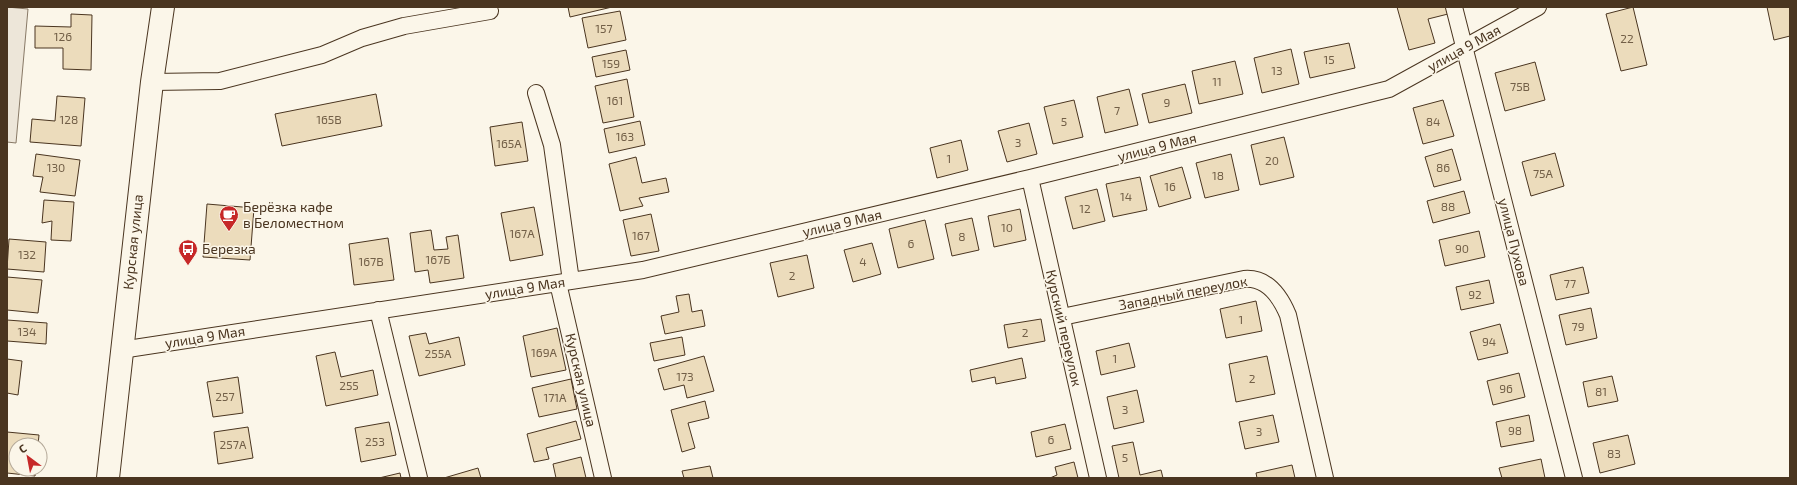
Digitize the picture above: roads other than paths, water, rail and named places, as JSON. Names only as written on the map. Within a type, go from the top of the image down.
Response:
[{"type":"street","name":"Курская улица","points":[[108,478],[121,350],[152,82],[163,7]]},
{"type":"street","name":"улица Пухова","points":[[1454,7],[1574,478]]},
{"type":"street","name":"улица 9 Мая","points":[[121,350],[643,270],[1030,178],[1389,89],[1538,7]]},
{"type":"street","points":[[152,82],[220,81],[322,55],[362,38],[404,26],[490,12]]},
{"type":"street","name":"Курская улица","points":[[536,93],[552,145],[565,282],[603,478]]},
{"type":"street","name":"Курский переулок","points":[[1030,178],[1098,478]]},
{"type":"street","name":"Западный переулок","points":[[1062,317],[1244,279],[1253,279],[1262,282],[1271,288],[1279,298],[1288,315],[1325,478]]},
{"type":"street","points":[[378,310],[419,478]]},
{"type":"place","name":"Берёзка кафе в Беломестном","points":[[229,232]]},
{"type":"place","name":"Березка","points":[[188,266]]}]
